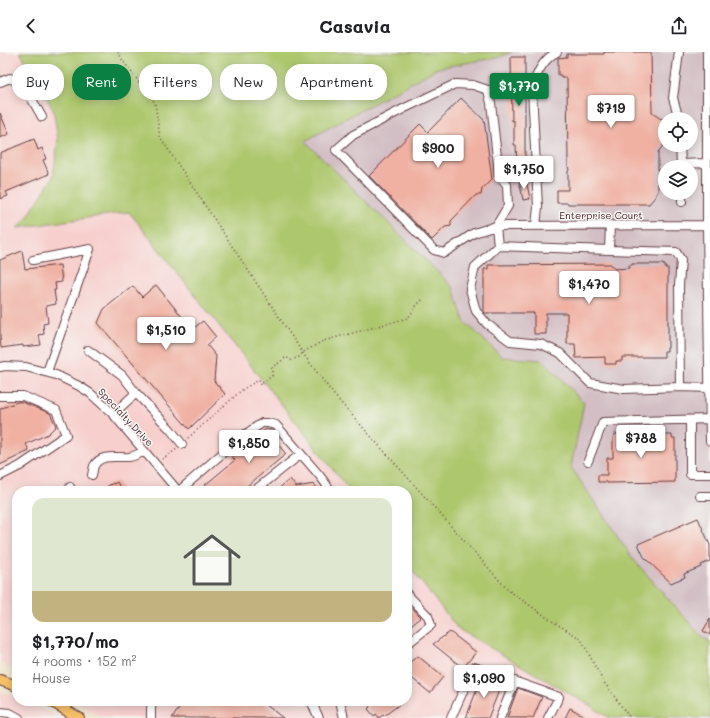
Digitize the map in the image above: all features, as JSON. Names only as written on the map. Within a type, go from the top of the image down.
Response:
[{"type":"main road","points":[[0,680],[12,684]]},
{"type":"main road","points":[[59,706],[79,718]]},
{"type":"street","points":[[536,226],[538,208],[532,89],[536,74],[550,56],[557,52]]},
{"type":"street","points":[[678,112],[673,98],[679,52]]},
{"type":"street","points":[[707,52],[707,225],[710,441]]},
{"type":"street","points":[[0,82],[10,78],[25,87],[42,117]]},
{"type":"street","name":"Enterprise Court","points":[[496,226],[508,206],[507,185],[499,175],[491,103],[488,90],[473,85],[455,84],[353,135],[336,150],[434,250],[444,253],[474,233],[496,226],[707,225]]},
{"type":"street","points":[[698,164],[707,163]]},
{"type":"street","points":[[609,250],[610,225]]},
{"type":"street","points":[[496,226],[498,246]]},
{"type":"street","points":[[680,387],[679,285],[681,260],[676,252],[498,246],[475,267],[470,289],[476,311],[487,324],[510,341],[541,344],[560,353],[590,383],[624,389],[680,387],[709,388]]},
{"type":"street","points":[[33,260],[90,250],[47,372]]},
{"type":"street","points":[[88,350],[122,375],[136,393],[182,444]]},
{"type":"street","name":"Specialty Drive","points":[[0,367],[26,367],[47,372],[79,386],[90,393],[113,414],[174,486]]},
{"type":"street","points":[[113,414],[136,393]]},
{"type":"street","points":[[0,396],[24,396],[56,410],[66,435],[20,466],[0,476]]},
{"type":"street","points":[[588,461],[603,422],[710,419]]},
{"type":"street","points":[[690,420],[690,474],[710,474]]},
{"type":"street","points":[[184,486],[240,438],[262,423],[276,425],[327,486]]},
{"type":"street","points":[[92,475],[94,466],[102,459],[107,457],[131,456],[140,454],[144,451]]},
{"type":"street","points":[[260,486],[301,454]]},
{"type":"street","points":[[700,496],[710,496]]},
{"type":"street","points":[[412,599],[428,616],[431,625],[412,640]]},
{"type":"street","points":[[451,718],[474,667],[559,696],[548,718]]},
{"type":"street","points":[[500,718],[515,681]]},
{"type":"street","points":[[151,718],[152,706]]},
{"type":"street","points":[[314,706],[320,718]]},
{"type":"street","points":[[341,706],[344,718]]},
{"type":"street","points":[[0,712],[10,713],[19,718]]},
{"type":"path","points":[[118,52],[155,104],[160,137],[302,353],[334,395],[508,590],[552,621],[581,639],[603,681],[630,718]]},
{"type":"path","points":[[155,464],[175,451],[243,389],[259,380],[260,385],[272,376],[272,367],[286,357],[291,360],[299,357],[302,353],[322,341],[408,318],[423,299]]},
{"type":"shaded area","points":[[0,52],[20,52],[27,64],[12,64],[12,100],[48,100],[53,109],[58,139],[53,177],[27,218],[18,228],[129,212],[346,486],[12,486],[12,669],[0,663]]},
{"type":"shaded area","points":[[512,52],[710,52],[710,642],[702,637],[633,560],[571,467],[584,403],[543,360],[502,357],[464,321],[453,287],[305,141],[380,100],[387,100],[387,96],[438,68],[500,57]]},
{"type":"shaded area","points":[[412,570],[458,629],[609,718],[104,718],[81,706],[412,706]]},
{"type":"shaded area","points":[[0,692],[12,696],[12,706],[35,706],[63,718],[0,718]]},
{"type":"green space","points":[[20,52],[512,52],[500,57],[438,68],[387,96],[387,64],[285,64],[285,100],[380,100],[305,141],[453,287],[464,321],[502,357],[543,360],[584,403],[571,467],[633,559],[702,637],[710,642],[710,718],[609,718],[458,629],[412,570],[412,486],[346,486],[129,212],[17,228],[27,218],[53,177],[58,139],[53,109],[48,100],[64,100],[64,64],[27,64]]},
{"type":"building","points":[[604,52],[651,52],[652,113],[658,117],[658,191],[649,204],[557,203],[557,190],[568,190],[569,170],[567,78],[561,78],[561,75],[558,75],[558,58],[567,57],[567,54],[604,54]]},
{"type":"building","points":[[511,57],[525,57],[525,167],[517,167],[516,145],[514,145]]},
{"type":"building","points":[[461,98],[484,120],[492,179],[482,189],[481,195],[476,195],[451,221],[451,226],[445,227],[432,240],[369,176],[420,124],[428,132]]},
{"type":"building","points":[[0,113],[9,134],[0,138]]},
{"type":"building","points":[[34,139],[38,150],[42,148],[46,159],[43,160],[49,174],[6,192],[8,196],[0,199],[0,153]]},
{"type":"building","points":[[526,179],[530,199],[523,200],[519,180]]},
{"type":"building","points":[[22,251],[25,269],[60,265],[62,282],[55,283],[56,290],[54,290],[56,304],[46,306],[48,323],[43,324],[44,334],[39,335],[41,345],[23,347],[23,345],[1,348],[0,260]]},
{"type":"building","points":[[611,264],[611,266],[614,266],[614,269],[629,268],[629,265],[632,264],[663,264],[665,265],[665,268],[668,268],[668,348],[667,351],[664,351],[664,357],[622,357],[622,361],[616,361],[616,364],[605,364],[605,357],[576,358],[575,344],[567,344],[567,313],[546,313],[546,334],[534,334],[534,313],[484,312],[484,269],[488,269],[488,265]]},
{"type":"building","points":[[156,285],[192,329],[203,321],[216,337],[207,345],[216,356],[214,381],[225,394],[189,429],[98,323],[104,309],[133,286],[142,297]]},
{"type":"building","points":[[17,402],[22,402],[50,413],[56,426],[48,434],[26,444],[29,451],[0,465],[0,409]]},
{"type":"building","points":[[266,429],[273,430],[276,434],[272,437],[286,454],[247,486],[206,486],[205,485],[235,460],[232,457]]},
{"type":"building","points":[[614,434],[672,435],[672,438],[675,438],[675,482],[598,482],[598,475],[607,475],[607,458],[613,458]]},
{"type":"building","points":[[290,479],[295,486],[282,486]]},
{"type":"building","points":[[117,482],[120,486],[108,486],[113,483],[114,484]]},
{"type":"building","points":[[314,484],[315,486],[302,486]]},
{"type":"building","points":[[698,518],[710,545],[710,561],[701,565],[701,567],[684,574],[685,577],[671,583],[644,557],[638,544]]},
{"type":"building","points":[[412,607],[421,617],[412,624]]},
{"type":"building","points":[[710,619],[710,635],[703,631]]},
{"type":"building","points":[[450,632],[476,652],[463,668],[433,644]]},
{"type":"building","points":[[418,656],[443,677],[430,693],[412,678],[412,660]]},
{"type":"building","points":[[482,676],[502,683],[488,718],[466,718]]},
{"type":"building","points":[[518,688],[542,697],[533,718],[507,718]]},
{"type":"building","points":[[181,706],[267,706],[283,718],[172,718]]},
{"type":"building","points":[[369,706],[397,706],[379,718],[376,714],[374,716],[368,709]]},
{"type":"building","points":[[570,708],[588,718],[565,718]]}]
